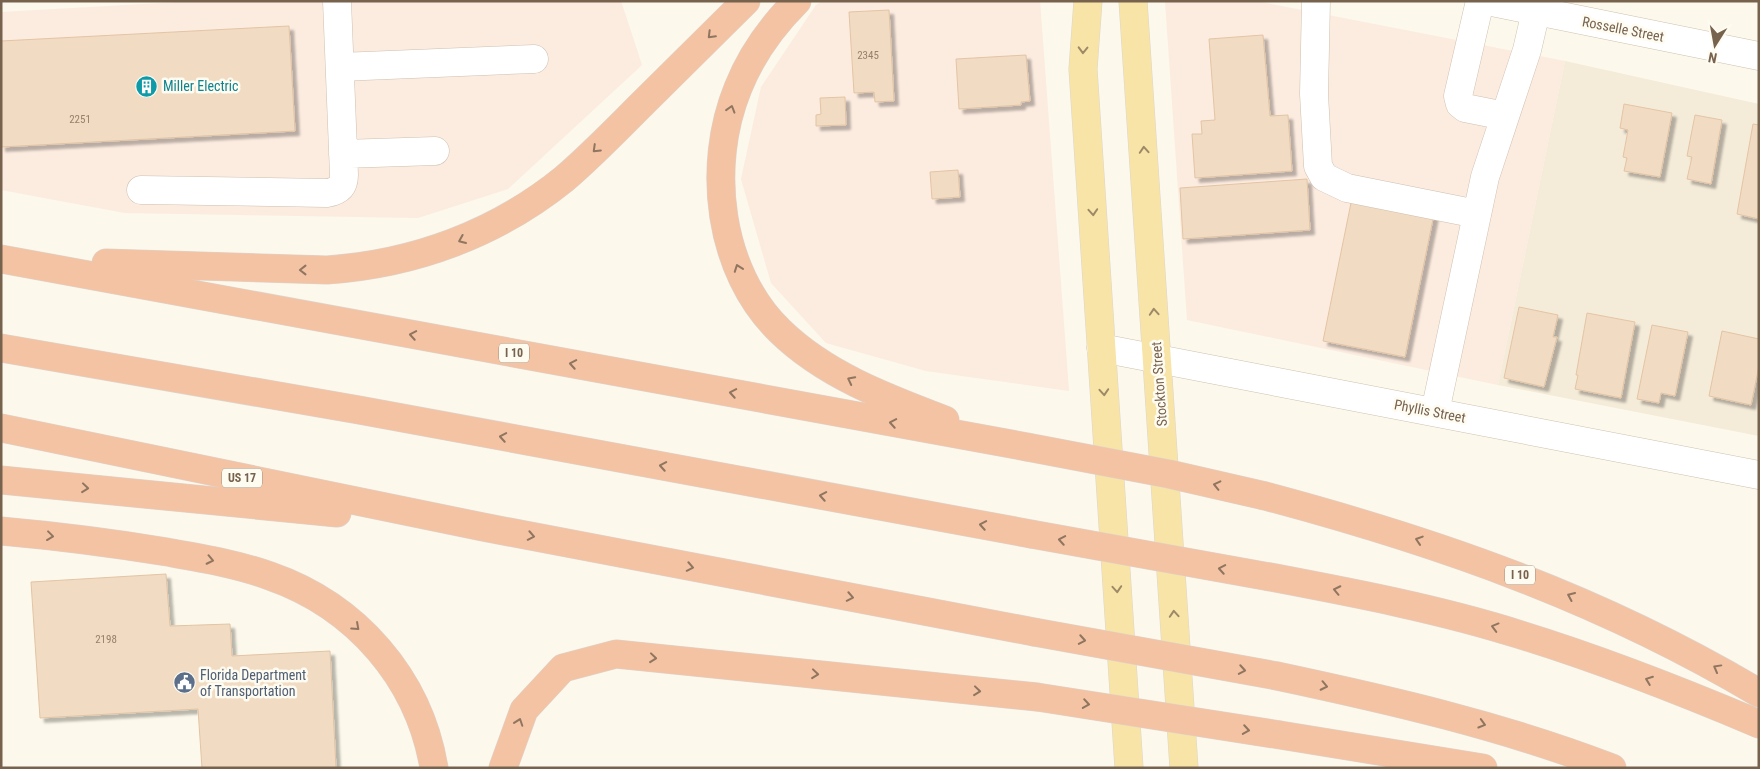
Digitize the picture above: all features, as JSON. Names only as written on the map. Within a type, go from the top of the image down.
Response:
[{"type":"highway","points":[[1,258],[186,267],[327,270],[353,268],[403,259],[451,244],[498,222],[564,178],[746,1]]},
{"type":"highway","points":[[797,1],[763,41],[744,74],[735,96],[724,134],[721,168],[723,201],[728,234],[742,280],[758,307],[780,331],[834,371],[922,411],[1027,447]]},
{"type":"highway","name":"I 10","points":[[1,258],[1027,447],[1169,474],[1265,496],[1417,539],[1514,573],[1642,629],[1691,654],[1759,693]]},
{"type":"highway","points":[[1,348],[350,408],[1270,578],[1419,608],[1520,634],[1628,672],[1759,724]]},
{"type":"highway","name":"US 17","points":[[1,428],[483,527]]},
{"type":"highway","points":[[1,447],[483,527],[1276,676],[1453,716],[1505,731],[1612,768]]},
{"type":"highway","points":[[1,480],[483,527]]},
{"type":"highway","points":[[1,531],[128,546],[212,561],[271,576],[306,592],[353,623],[389,661],[407,688],[421,717],[429,741],[434,768]]},
{"type":"highway","points":[[503,768],[524,710],[563,668],[616,654],[1038,697],[1483,768]]},
{"type":"main road","points":[[1088,1],[1083,69],[1129,768]]},
{"type":"main road","name":"Stockton Street","points":[[1133,1],[1184,768]]},
{"type":"street","points":[[141,190],[336,192],[344,182],[337,1]]},
{"type":"street","points":[[1316,1],[1315,103],[1318,166],[1324,178],[1347,188],[1477,214]]},
{"type":"street","points":[[1480,1],[1458,96],[1460,104],[1465,108],[1505,116]]},
{"type":"street","name":"Rosselle Street","points":[[1487,1],[1759,56]]},
{"type":"street","points":[[1434,412],[1485,177],[1527,50],[1536,11]]},
{"type":"street","points":[[340,67],[534,59]]},
{"type":"street","points":[[343,154],[435,151]]},
{"type":"street","name":"Phyllis Street","points":[[1101,348],[1759,476]]},
{"type":"shaded area","points":[[197,1],[621,1],[642,65],[508,189],[418,218],[125,213],[1,190],[1,12]]},
{"type":"shaded area","points":[[822,1],[1040,1],[1069,391],[926,371],[826,343],[771,283],[741,179],[761,87],[816,5]]},
{"type":"shaded area","points":[[1165,1],[1256,1],[1565,61],[1498,385],[1187,320]]},
{"type":"shaded area","points":[[1565,61],[1759,104],[1759,436],[1498,385]]},
{"type":"building","points":[[889,10],[894,101],[875,102],[874,92],[854,93],[849,12]]},
{"type":"building","name":"Miller Electric","points":[[289,26],[295,131],[1,147],[1,41]]},
{"type":"building","points":[[1263,35],[1270,116],[1288,115],[1292,171],[1195,178],[1192,134],[1202,134],[1201,121],[1215,120],[1209,39]]},
{"type":"building","points":[[1026,55],[1030,101],[1021,102],[1021,105],[959,109],[956,59]]},
{"type":"building","points":[[845,97],[846,125],[816,126],[816,115],[821,114],[820,98]]},
{"type":"building","points":[[1624,104],[1672,113],[1660,177],[1624,171],[1627,158],[1623,157],[1628,130],[1620,128]]},
{"type":"building","points":[[1695,115],[1722,120],[1711,184],[1687,179],[1692,157],[1687,156]]},
{"type":"building","points":[[1753,124],[1759,125],[1759,219],[1737,214]]},
{"type":"building","points":[[958,170],[960,197],[932,199],[930,172]]},
{"type":"building","points":[[1307,179],[1310,230],[1183,239],[1180,188]]},
{"type":"building","points":[[1352,198],[1434,214],[1405,357],[1323,341]]},
{"type":"building","points":[[1519,307],[1558,315],[1553,337],[1557,337],[1544,387],[1504,378]]},
{"type":"building","points":[[1587,313],[1635,322],[1621,398],[1575,389]]},
{"type":"building","points":[[1652,325],[1688,332],[1675,396],[1661,393],[1659,403],[1637,399]]},
{"type":"building","points":[[1722,331],[1759,339],[1759,366],[1751,405],[1709,396]]},
{"type":"building","name":"Florida Department of Transportation","points":[[166,574],[170,626],[230,624],[232,656],[330,651],[336,768],[202,768],[198,709],[40,718],[31,582]]},
{"type":"place","name":"Miller Electric","points":[[147,86]]},
{"type":"place","name":"Florida Department of Transportation","points":[[184,683]]}]
